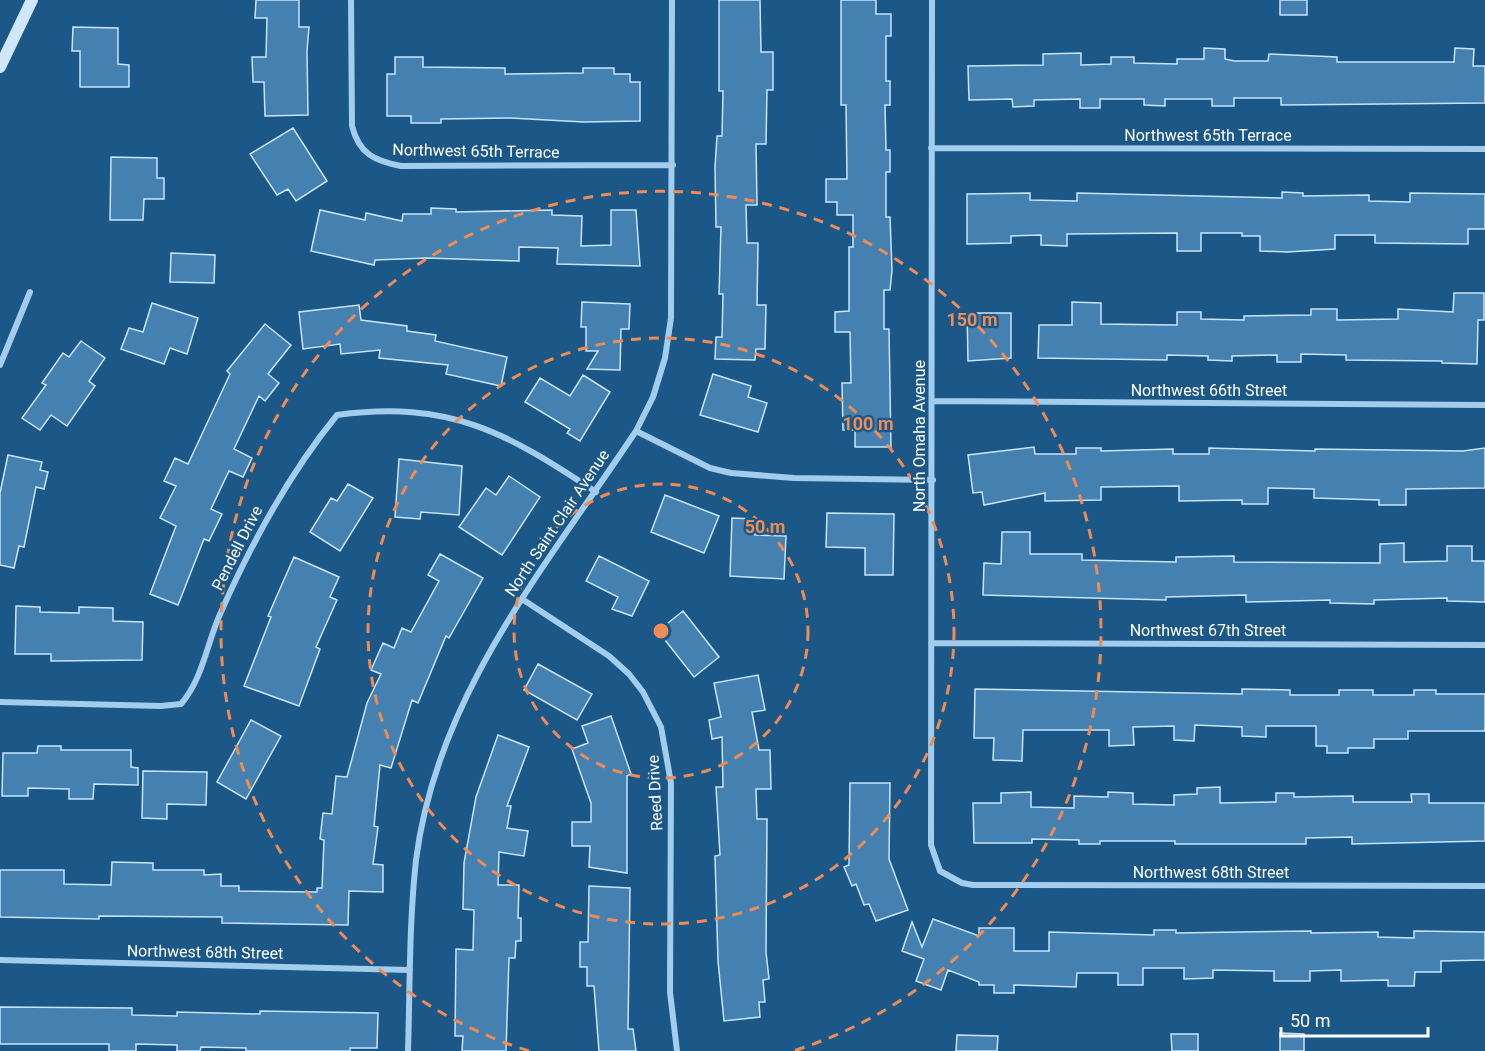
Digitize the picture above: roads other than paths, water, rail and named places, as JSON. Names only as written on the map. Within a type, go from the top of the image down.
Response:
[{"type":"street","points":[[0,67],[32,0]]},
{"type":"street","name":"Northwest 65th Terrace","points":[[351,0],[352,126],[356,141],[373,158],[384,163],[413,166],[673,165]]},
{"type":"street","name":"North Saint Clair Avenue","points":[[408,1051],[416,859],[433,785],[447,739],[489,650],[636,431],[653,397],[665,358],[671,318],[672,0]]},
{"type":"street","name":"North Omaha Avenue","points":[[932,0],[931,844],[940,871]]},
{"type":"street","name":"Northwest 65th Terrace","points":[[932,148],[1485,149]]},
{"type":"street","points":[[0,365],[10,347],[30,292]]},
{"type":"street","name":"Northwest 66th Street","points":[[932,401],[1485,405]]},
{"type":"street","name":"Pendell Drive","points":[[0,702],[161,706],[181,704],[197,679],[215,625],[252,543],[302,461],[337,416],[372,411],[441,415],[469,422],[535,451],[596,492]]},
{"type":"street","points":[[636,431],[710,468],[731,473],[794,478],[933,480]]},
{"type":"street","name":"Reed Drive","points":[[522,599],[609,656],[629,674],[643,692],[661,727],[671,783],[670,992],[677,1051]]},
{"type":"street","name":"Northwest 67th Street","points":[[932,643],[1485,645]]},
{"type":"street","name":"Northwest 68th Street","points":[[940,871],[962,883],[973,885],[1485,886]]},
{"type":"street","name":"Northwest 68th Street","points":[[0,960],[410,970]]}]
